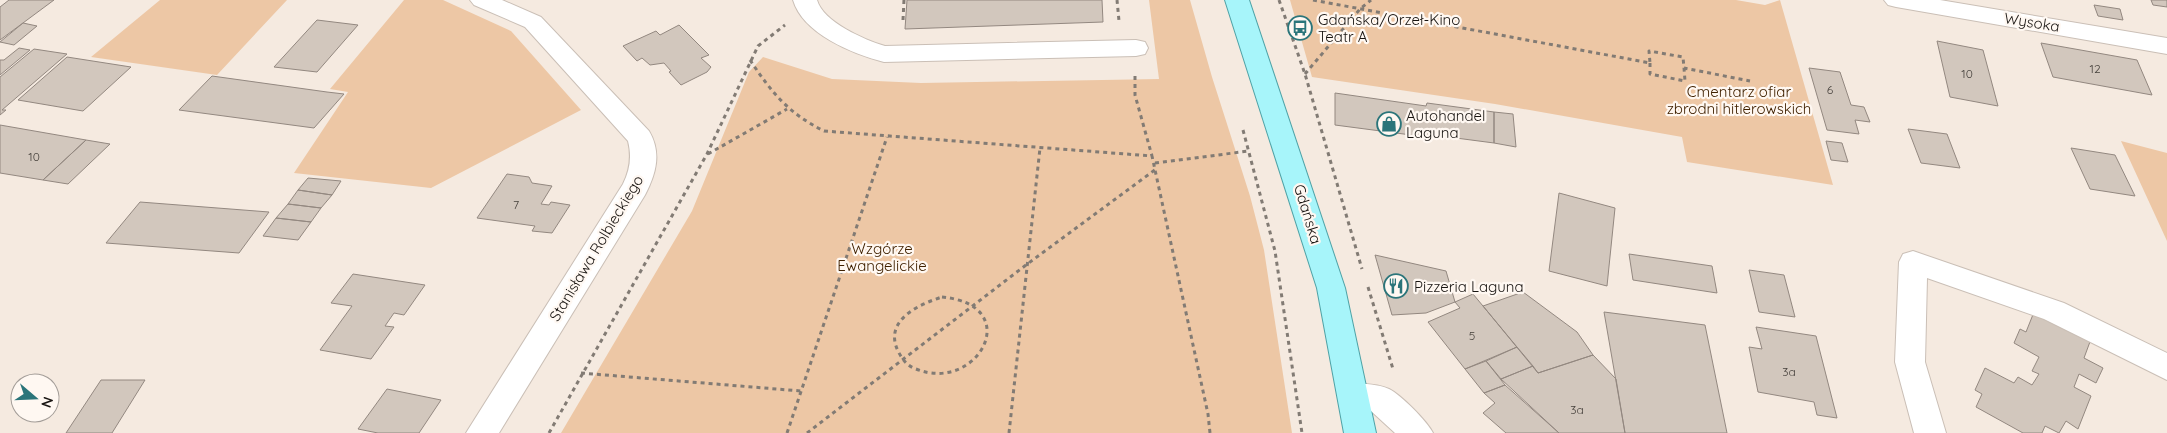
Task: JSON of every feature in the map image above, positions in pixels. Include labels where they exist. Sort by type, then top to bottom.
[{"type":"main road","name":"Gdańska","points":[[1237,0],[1331,288],[1360,433]]},
{"type":"street","name":"Stanisława Rolbieckiego","points":[[482,0],[533,22],[640,138],[644,153],[644,171],[482,433]]},
{"type":"street","points":[[805,0],[807,8],[837,36],[857,46],[884,54],[1136,48]]},
{"type":"street","name":"Wysoka","points":[[1896,0],[2167,46]]},
{"type":"street","points":[[1930,433],[1910,362],[1913,262],[2054,311],[2167,368]]},
{"type":"street","points":[[1354,396],[1379,398],[1416,433]]},
{"type":"path","points":[[903,20],[904,0]]},
{"type":"path","points":[[1279,0],[1305,74],[1364,273]]},
{"type":"path","points":[[1313,0],[1492,35],[1650,63]]},
{"type":"path","points":[[1305,74],[1360,9],[1372,0]]},
{"type":"path","points":[[549,433],[581,373],[707,154],[758,46]]},
{"type":"path","points":[[1649,52],[1682,57],[1685,81],[1650,74],[1650,63],[1649,52]]},
{"type":"path","points":[[750,60],[782,105],[804,122],[824,130],[887,137],[1152,156]]},
{"type":"path","points":[[1684,68],[1750,81]]},
{"type":"path","points":[[1135,95],[1156,170],[1208,414],[1210,433]]},
{"type":"path","points":[[707,154],[787,109]]},
{"type":"path","points":[[1242,126],[1275,251],[1302,433]]},
{"type":"path","points":[[787,433],[887,137]]},
{"type":"path","points":[[1009,433],[1040,148]]},
{"type":"path","points":[[1154,163],[1249,151]]},
{"type":"path","points":[[807,433],[1026,265],[1156,170]]},
{"type":"path","points":[[1366,282],[1392,368],[1396,374]]},
{"type":"path","points":[[942,296],[959,298],[974,306],[985,320],[987,337],[980,355],[963,368],[941,374],[919,371],[902,360],[895,348],[894,333],[899,319],[911,308],[926,300],[942,296]]},
{"type":"path","points":[[581,373],[801,391]]},
{"type":"green space","points":[[160,0],[287,0],[217,75],[91,57]]},
{"type":"green space","points":[[404,0],[443,0],[511,31],[581,110],[431,188],[294,173],[348,92],[330,89]]},
{"type":"green space","name":"Wzgórze Ewangelickie","points":[[1149,0],[1190,0],[1212,77],[1250,196],[1264,250],[1292,433],[561,433],[692,211],[749,72],[763,57],[832,79],[921,83],[1159,79]]},
{"type":"green space","name":"Cmentarz ofiar zbrodni hitlerowskich","points":[[1290,0],[1736,0],[1765,5],[1780,0],[1833,185],[1687,162],[1682,137],[1495,104],[1312,77]]},
{"type":"green space","points":[[2121,141],[2167,153],[2167,241]]},
{"type":"building","points":[[9,0],[54,0],[0,40],[0,7]]},
{"type":"building","points":[[907,0],[1102,0],[1103,22],[905,29]]},
{"type":"building","points":[[2151,0],[2167,0],[2167,7],[2153,5]]},
{"type":"building","points":[[2094,5],[2120,9],[2123,20],[2098,16]]},
{"type":"building","points":[[317,20],[358,25],[317,72],[274,67]]},
{"type":"building","points":[[23,23],[37,26],[14,45],[0,42]]},
{"type":"building","points":[[679,25],[709,55],[701,58],[711,67],[707,72],[681,85],[669,72],[671,71],[664,63],[650,65],[642,58],[637,61],[623,46],[656,31],[660,35]]},
{"type":"building","points":[[1937,41],[1983,50],[1998,106],[1950,97]]},
{"type":"building","points":[[2041,43],[2137,60],[2152,95],[2053,77]]},
{"type":"building","points":[[19,48],[30,50],[0,75],[0,60],[4,60]]},
{"type":"building","points":[[34,49],[67,54],[2,110],[6,110],[0,115],[0,77]]},
{"type":"building","points":[[67,57],[131,67],[83,111],[18,100]]},
{"type":"building","points":[[1809,68],[1840,72],[1851,105],[1864,107],[1870,122],[1855,120],[1859,134],[1827,130]]},
{"type":"building","points":[[212,76],[344,94],[314,128],[179,110]]},
{"type":"building","points":[[1335,93],[1426,106],[1427,103],[1494,112],[1494,143],[1433,135],[1434,138],[1335,125]]},
{"type":"building","points":[[1494,112],[1513,114],[1516,147],[1494,143]]},
{"type":"building","points":[[0,125],[86,140],[43,180],[0,173]]},
{"type":"building","points":[[1908,129],[1947,134],[1960,168],[1921,163]]},
{"type":"building","points":[[86,140],[110,144],[68,184],[43,180]]},
{"type":"building","points":[[1826,141],[1842,143],[1848,162],[1831,160]]},
{"type":"building","points":[[2071,148],[2115,155],[2135,196],[2090,189]]},
{"type":"building","points":[[507,174],[529,177],[532,183],[552,186],[541,204],[549,205],[551,202],[570,205],[552,233],[532,231],[535,226],[477,218]]},
{"type":"building","points":[[308,178],[341,181],[332,195],[298,190]]},
{"type":"building","points":[[298,190],[332,195],[321,208],[288,204]]},
{"type":"building","points":[[1559,193],[1615,208],[1607,286],[1549,271]]},
{"type":"building","points":[[140,202],[269,212],[239,253],[106,243]]},
{"type":"building","points":[[288,204],[321,208],[311,222],[276,218]]},
{"type":"building","points":[[276,218],[311,222],[298,240],[263,236]]},
{"type":"building","points":[[1629,254],[1712,266],[1717,293],[1633,280]]},
{"type":"building","points":[[1375,255],[1446,271],[1455,302],[1426,313],[1392,315]]},
{"type":"building","points":[[1749,270],[1784,275],[1795,317],[1759,312]]},
{"type":"building","points":[[353,274],[425,285],[404,315],[394,313],[385,326],[394,327],[371,359],[320,350],[352,306],[331,303]]},
{"type":"building","points":[[1523,292],[1577,332],[1593,355],[1538,373],[1483,306]]},
{"type":"building","points":[[1473,294],[1517,347],[1465,369],[1428,322],[1460,308],[1455,302]]},
{"type":"building","points":[[1604,312],[1705,325],[1727,433],[1625,433]]},
{"type":"building","points":[[2034,312],[2091,339],[2084,358],[2103,368],[2096,383],[2079,374],[2074,387],[2091,396],[2078,429],[2066,421],[2059,433],[2045,426],[2042,433],[2023,433],[1976,407],[1982,394],[1975,390],[1985,368],[2014,383],[2018,377],[2032,385],[2039,374],[2032,371],[2039,357],[2014,343],[2020,329],[2026,332]]},
{"type":"building","points":[[1756,327],[1816,336],[1837,418],[1817,415],[1814,402],[1758,392],[1749,347],[1762,349]]},
{"type":"building","points":[[1517,347],[1533,366],[1501,379],[1486,361]]},
{"type":"building","points":[[1593,355],[1616,379],[1625,433],[1559,433],[1501,379],[1533,366],[1538,373]]},
{"type":"building","points":[[1486,361],[1505,385],[1484,393],[1465,369]]},
{"type":"building","points":[[101,380],[145,380],[112,433],[66,433]]},
{"type":"building","points":[[1505,385],[1559,433],[1506,433],[1483,413],[1495,403],[1484,393]]},
{"type":"building","points":[[387,389],[441,400],[419,433],[378,433],[358,429]]},
{"type":"place","name":"Gdańska/Orzeł-Kino Teatr A","points":[[1300,28]]},
{"type":"place","name":"Autohandel Laguna","points":[[1389,124]]},
{"type":"place","name":"Pizzeria Laguna","points":[[1396,286]]}]
